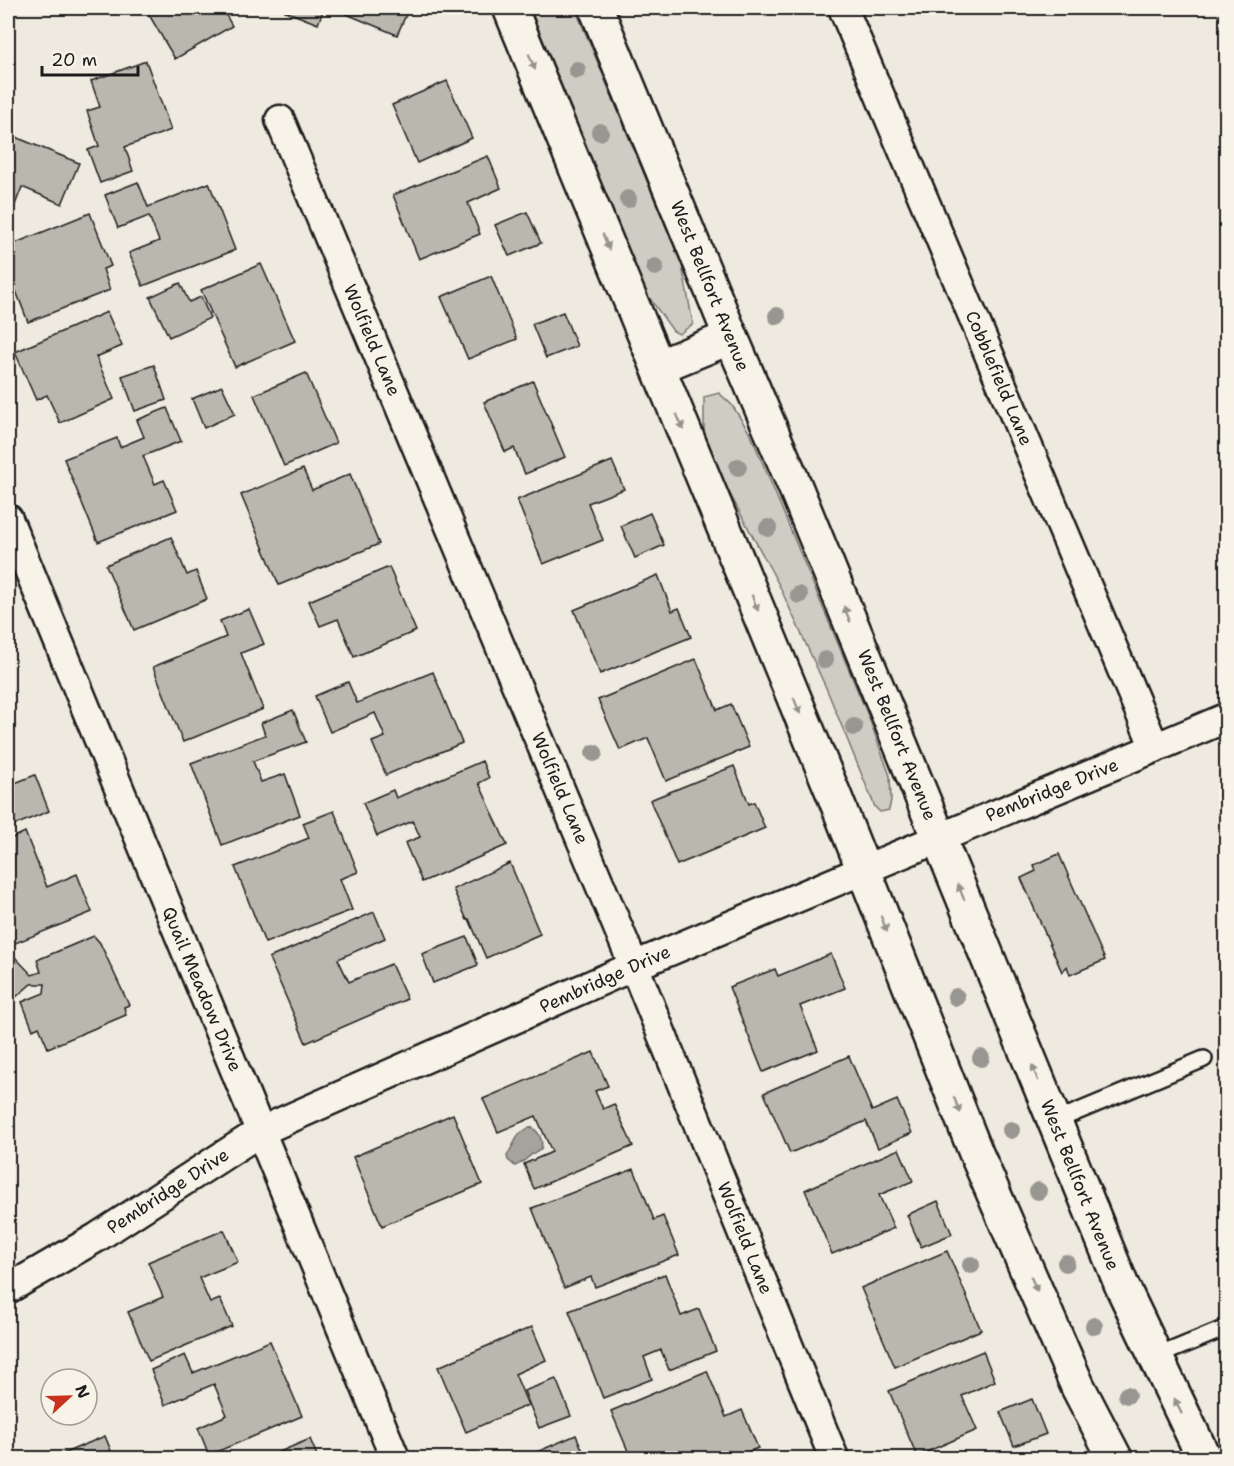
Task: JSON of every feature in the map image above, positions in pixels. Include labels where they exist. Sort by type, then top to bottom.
[{"type":"main road","points":[[510,8],[834,795],[976,1153],[1078,1387],[1115,1458]]},
{"type":"main road","name":"West Bellfort Avenue","points":[[596,8],[796,489],[1122,1286],[1198,1456]]},
{"type":"main road","points":[[657,367],[731,337]]},
{"type":"street","name":"Cobblefield Lane","points":[[843,8],[1155,748]]},
{"type":"street","name":"Wolfield Lane","points":[[280,120],[634,966],[834,1458]]},
{"type":"street","name":"Quail Meadow Drive","points":[[8,519],[395,1458]]},
{"type":"street","name":"Pembridge Drive","points":[[8,1289],[96,1238],[261,1131],[634,966],[1227,718]]},
{"type":"lane","points":[[1055,1121],[1204,1059]]},
{"type":"lane","points":[[1155,1357],[1227,1328]]},
{"type":"shaded area","points":[[530,8],[575,8],[682,265],[693,324],[679,334],[673,331],[646,293]]},
{"type":"shaded area","points":[[719,393],[732,405],[751,435],[869,718],[890,776],[889,810],[880,812],[875,807],[827,690],[779,585],[717,470],[704,437],[704,397]]},
{"type":"shaded area","points":[[530,1127],[540,1136],[541,1149],[515,1166],[507,1156],[519,1134]]},
{"type":"building","points":[[145,8],[222,8],[232,26],[175,59]]},
{"type":"building","points":[[286,8],[324,8],[318,24],[285,11]]},
{"type":"building","points":[[332,8],[409,8],[397,35]]},
{"type":"building","points":[[146,61],[171,130],[125,147],[133,171],[100,183],[88,150],[99,146],[87,111],[100,107],[91,81]]},
{"type":"building","points":[[447,81],[472,138],[417,163],[392,105]]},
{"type":"building","points":[[8,134],[79,163],[62,204],[22,187],[13,210],[8,208]]},
{"type":"building","points":[[488,156],[501,188],[468,203],[480,234],[419,259],[393,195]]},
{"type":"building","points":[[138,182],[148,207],[209,183],[235,250],[143,286],[129,253],[159,241],[149,216],[118,228],[105,195]]},
{"type":"building","points":[[527,212],[541,243],[509,256],[495,225]]},
{"type":"building","points":[[90,213],[111,266],[103,269],[110,290],[28,322],[8,270],[8,246]]},
{"type":"building","points":[[261,264],[295,341],[235,367],[201,290]]},
{"type":"building","points":[[491,276],[517,339],[468,359],[441,297]]},
{"type":"building","points":[[180,283],[189,302],[201,297],[210,318],[169,337],[150,297]]},
{"type":"building","points":[[107,312],[122,346],[96,357],[114,399],[60,423],[47,395],[36,400],[15,352]]},
{"type":"building","points":[[563,312],[577,346],[546,358],[532,324]]},
{"type":"building","points":[[154,365],[166,400],[135,411],[122,376]]},
{"type":"building","points":[[306,373],[336,443],[284,466],[254,395]]},
{"type":"building","points":[[533,381],[565,457],[525,474],[514,448],[505,452],[484,402]]},
{"type":"building","points":[[222,386],[235,414],[204,428],[192,399]]},
{"type":"building","points":[[167,408],[181,441],[143,456],[155,484],[164,480],[177,510],[98,542],[64,459],[117,438],[120,447],[144,437],[137,420]]},
{"type":"building","points":[[612,461],[624,489],[588,503],[603,540],[543,564],[517,500]]},
{"type":"building","points":[[303,469],[312,490],[350,474],[379,544],[279,585],[241,495]]},
{"type":"building","points":[[650,513],[664,545],[635,558],[621,526]]},
{"type":"building","points":[[171,537],[187,575],[196,571],[207,599],[134,630],[106,565]]},
{"type":"building","points":[[389,567],[416,631],[354,657],[338,619],[320,626],[309,601]]},
{"type":"building","points":[[658,575],[672,611],[679,608],[691,637],[600,674],[574,610]]},
{"type":"building","points":[[249,609],[264,644],[241,653],[263,709],[183,742],[153,667],[226,637],[220,621]]},
{"type":"building","points":[[696,659],[717,710],[731,704],[749,747],[666,781],[648,738],[620,750],[598,700]]},
{"type":"building","points":[[433,672],[462,743],[386,775],[372,742],[385,737],[375,713],[330,732],[315,696],[348,682],[357,703]]},
{"type":"building","points":[[293,710],[306,742],[253,761],[261,782],[285,774],[300,815],[222,845],[191,763],[265,735],[261,723]]},
{"type":"building","points":[[482,761],[489,778],[479,783],[507,845],[422,882],[405,843],[420,837],[413,821],[377,836],[363,803],[393,790],[396,798]]},
{"type":"building","points":[[734,766],[749,804],[754,802],[765,828],[677,865],[650,800]]},
{"type":"building","points":[[35,775],[49,811],[8,828],[8,780],[10,785]]},
{"type":"building","points":[[334,811],[358,872],[340,879],[352,910],[265,943],[235,867],[309,838],[303,823]]},
{"type":"building","points":[[25,832],[47,887],[77,874],[92,912],[8,946],[8,840]]},
{"type":"building","points":[[1059,854],[1105,960],[1070,975],[1067,966],[1062,972],[1021,878],[1036,871],[1034,865]]},
{"type":"building","points":[[510,863],[540,934],[486,958],[453,889]]},
{"type":"building","points":[[374,912],[385,938],[338,959],[349,982],[391,964],[407,999],[306,1043],[269,958]]},
{"type":"building","points":[[94,936],[100,943],[129,1005],[124,1007],[126,1015],[48,1048],[39,1027],[33,1030],[22,1002],[44,993],[45,984],[31,984],[9,1003],[8,960],[13,955],[32,975],[41,972],[37,960]]},
{"type":"building","points":[[467,937],[478,965],[433,983],[422,954]]},
{"type":"building","points":[[831,954],[845,988],[800,1006],[818,1050],[763,1072],[729,987],[775,969],[778,976]]},
{"type":"building","points":[[593,1052],[608,1086],[595,1091],[603,1109],[614,1104],[633,1146],[534,1189],[524,1164],[552,1152],[536,1116],[498,1132],[483,1099]]},
{"type":"building","points":[[849,1056],[872,1111],[897,1100],[912,1133],[878,1148],[866,1121],[790,1153],[764,1093]]},
{"type":"building","points":[[453,1114],[482,1184],[382,1226],[353,1157]]},
{"type":"building","points":[[899,1149],[913,1181],[879,1195],[894,1228],[832,1254],[805,1190]]},
{"type":"building","points":[[634,1169],[654,1220],[663,1216],[679,1255],[595,1287],[591,1277],[564,1288],[532,1208]]},
{"type":"building","points":[[938,1201],[952,1234],[921,1247],[907,1215]]},
{"type":"building","points":[[224,1230],[238,1262],[199,1278],[210,1303],[220,1299],[232,1326],[149,1361],[128,1312],[163,1297],[148,1262]]},
{"type":"building","points":[[947,1251],[981,1330],[895,1367],[861,1288]]},
{"type":"building","points":[[665,1274],[681,1316],[699,1309],[716,1351],[669,1370],[661,1350],[644,1357],[652,1379],[603,1398],[569,1311]]},
{"type":"building","points":[[532,1327],[546,1360],[515,1374],[528,1405],[466,1432],[438,1367]]},
{"type":"building","points":[[270,1341],[302,1416],[209,1455],[198,1428],[227,1415],[214,1384],[165,1405],[151,1370],[185,1355],[193,1373]]},
{"type":"building","points":[[983,1351],[995,1381],[962,1396],[977,1430],[917,1456],[889,1391]]},
{"type":"building","points":[[707,1371],[726,1417],[742,1410],[758,1448],[732,1458],[631,1458],[611,1411]]},
{"type":"building","points":[[556,1379],[571,1416],[539,1428],[524,1391]]},
{"type":"building","points":[[1032,1399],[1046,1434],[1014,1446],[1000,1412]]},
{"type":"building","points":[[576,1435],[586,1458],[523,1458]]},
{"type":"building","points":[[105,1436],[114,1458],[53,1458]]},
{"type":"building","points":[[310,1439],[318,1458],[265,1458]]}]
